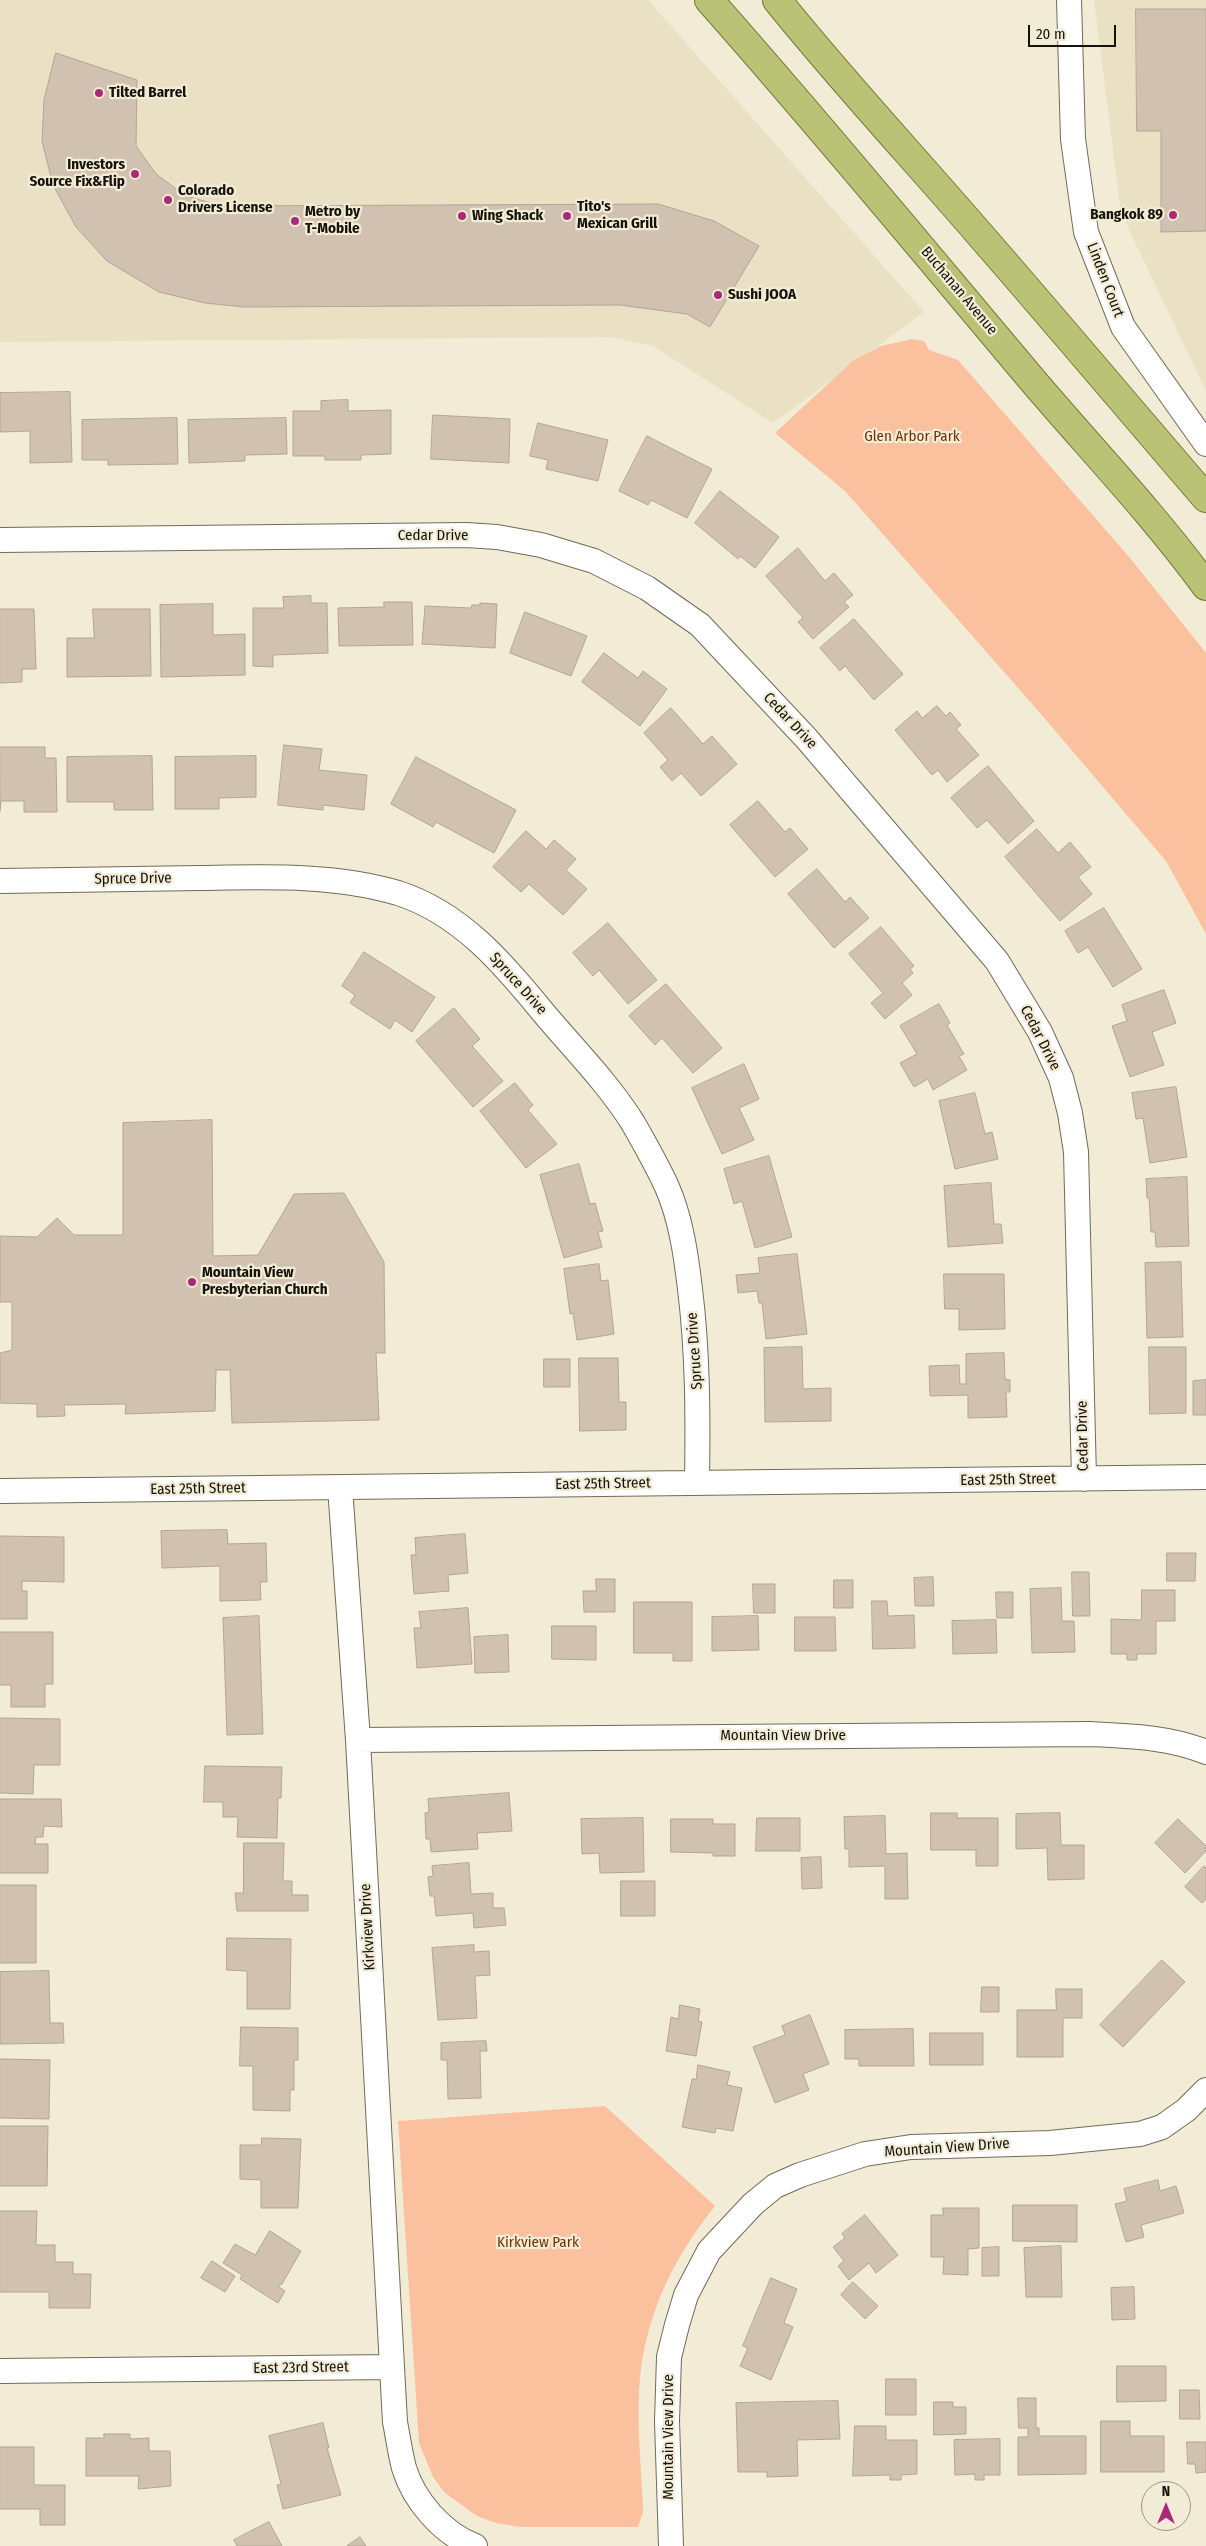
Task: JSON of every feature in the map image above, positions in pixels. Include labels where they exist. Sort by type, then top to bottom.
[{"type":"highway","name":"Buchanan Avenue","points":[[709,0],[799,102],[1035,383],[1147,510],[1206,586]]},
{"type":"highway","points":[[776,0],[820,54],[983,238],[1092,368],[1206,498]]},
{"type":"highway","points":[[788,0],[820,54]]},
{"type":"street","name":"Linden Court","points":[[1069,0],[1073,139],[1086,232],[1123,327],[1206,444]]},
{"type":"street","name":"Cedar Drive","points":[[0,540],[456,535],[497,537],[541,545],[594,561],[647,588],[700,625],[806,738],[996,961],[1040,1032],[1060,1078],[1070,1113],[1076,1152],[1084,1479]]},
{"type":"street","name":"Spruce Drive","points":[[0,881],[272,877],[338,880],[400,894],[432,907],[457,922],[518,982],[612,1095],[632,1122],[667,1188],[679,1223],[686,1256],[696,1334],[698,1396],[697,1483]]},
{"type":"street","name":"East 25th Street","points":[[0,1491],[1206,1478]]},
{"type":"street","name":"Kirkview Drive","points":[[340,1487],[358,1740],[391,2367]]},
{"type":"street","name":"Mountain View Drive","points":[[358,1740],[1090,1734],[1166,1740],[1184,1743],[1206,1752]]},
{"type":"street","name":"Mountain View Drive","points":[[671,2546],[667,2421],[669,2357],[686,2295],[709,2251],[752,2204],[775,2186],[800,2175],[864,2154],[911,2148],[1050,2143],[1140,2134],[1162,2127],[1186,2110],[1206,2091]]},
{"type":"street","name":"East 23rd Street","points":[[0,2371],[391,2367]]},
{"type":"street","points":[[391,2367],[395,2422],[404,2469],[415,2492],[442,2527],[476,2546]]},
{"type":"shaded area","points":[[0,0],[648,0],[924,312],[773,423],[653,346],[609,337],[0,342]]},
{"type":"shaded area","points":[[1094,0],[1206,0],[1206,391],[1121,213]]},
{"type":"green space","name":"Glen Arbor Park","points":[[912,339],[924,341],[929,350],[958,360],[1130,558],[1206,653],[1206,934],[1166,861],[1040,713],[845,491],[775,433],[854,360],[881,346]]},
{"type":"green space","name":"Kirkview Park","points":[[605,2106],[715,2206],[685,2248],[672,2271],[653,2317],[646,2342],[641,2367],[639,2393],[639,2438],[643,2512],[638,2527],[520,2527],[496,2523],[477,2516],[445,2493],[433,2477],[419,2443],[398,2121]]},
{"type":"building","points":[[1136,9],[1206,9],[1206,231],[1161,232],[1161,131],[1137,131]]},
{"type":"building","points":[[56,53],[137,80],[136,146],[156,174],[186,196],[223,206],[658,204],[714,221],[759,246],[710,327],[687,314],[620,305],[244,307],[205,303],[159,292],[107,261],[76,227],[53,185],[42,141],[44,100]]},
{"type":"building","points":[[70,392],[72,462],[30,463],[30,431],[0,432],[0,393]]},
{"type":"building","points":[[348,400],[348,411],[391,410],[391,454],[361,455],[361,460],[325,460],[325,456],[293,456],[293,411],[321,411],[321,401]]},
{"type":"building","points":[[433,415],[510,419],[509,463],[431,459]]},
{"type":"building","points":[[177,418],[178,464],[108,465],[108,460],[82,460],[82,420]]},
{"type":"building","points":[[286,418],[287,454],[245,455],[245,461],[189,463],[188,420]]},
{"type":"building","points":[[538,423],[608,440],[598,481],[546,469],[548,460],[530,456]]},
{"type":"building","points":[[647,436],[712,469],[687,518],[651,500],[648,505],[619,491]]},
{"type":"building","points":[[720,491],[779,537],[755,568],[740,556],[738,559],[695,523]]},
{"type":"building","points":[[798,548],[825,581],[834,573],[853,595],[844,602],[849,607],[813,639],[798,622],[803,618],[766,576]]},
{"type":"building","points":[[311,596],[311,603],[327,603],[328,653],[273,655],[273,667],[253,666],[253,608],[284,608],[283,597]]},
{"type":"building","points":[[384,602],[412,602],[413,645],[339,646],[338,608],[384,607]]},
{"type":"building","points":[[480,603],[497,604],[495,648],[422,644],[425,606],[471,608],[472,605],[480,605]]},
{"type":"building","points":[[213,604],[213,635],[245,634],[245,675],[161,677],[160,605]]},
{"type":"building","points":[[0,609],[34,609],[36,669],[22,669],[22,682],[0,683]]},
{"type":"building","points":[[93,609],[150,609],[151,676],[67,677],[67,638],[94,638]]},
{"type":"building","points":[[525,612],[587,636],[571,676],[510,653]]},
{"type":"building","points":[[854,619],[903,674],[874,700],[845,666],[840,671],[820,648]]},
{"type":"building","points":[[604,653],[638,678],[643,671],[667,689],[640,726],[582,682]]},
{"type":"building","points":[[937,706],[946,716],[950,712],[961,725],[956,729],[979,755],[947,782],[938,770],[932,775],[895,730],[917,711],[922,718]]},
{"type":"building","points":[[671,708],[703,744],[712,736],[737,764],[701,796],[681,773],[672,781],[660,767],[668,760],[644,733]]},
{"type":"building","points":[[284,745],[322,749],[319,770],[367,775],[364,810],[323,805],[323,810],[278,805]]},
{"type":"building","points":[[0,747],[45,747],[45,758],[56,758],[57,812],[24,812],[24,801],[1,801],[0,811]]},
{"type":"building","points":[[152,756],[153,810],[114,810],[114,802],[67,802],[67,757]]},
{"type":"building","points":[[256,756],[256,797],[219,798],[219,809],[175,809],[175,757]]},
{"type":"building","points":[[416,757],[516,810],[494,853],[436,822],[433,827],[391,804]]},
{"type":"building","points":[[988,766],[1034,821],[1008,844],[987,820],[977,828],[951,798]]},
{"type":"building","points":[[758,801],[785,832],[790,828],[808,849],[775,877],[730,825]]},
{"type":"building","points":[[1037,829],[1058,853],[1070,842],[1091,867],[1078,877],[1092,894],[1060,921],[1005,857]]},
{"type":"building","points":[[526,831],[546,849],[554,840],[576,859],[566,870],[587,889],[563,915],[529,884],[521,892],[493,867]]},
{"type":"building","points":[[817,869],[845,902],[850,897],[869,918],[834,948],[788,894]]},
{"type":"building","points":[[1104,908],[1142,969],[1113,987],[1088,947],[1078,953],[1065,931]]},
{"type":"building","points":[[608,923],[657,980],[628,1004],[599,970],[593,976],[573,953]]},
{"type":"building","points":[[881,927],[914,966],[910,969],[913,973],[902,983],[912,995],[885,1019],[871,1003],[883,993],[849,954]]},
{"type":"building","points":[[364,952],[435,997],[412,1032],[395,1020],[390,1029],[350,1003],[355,995],[342,986]]},
{"type":"building","points":[[666,984],[722,1048],[693,1073],[662,1038],[655,1045],[629,1016]]},
{"type":"building","points":[[1164,990],[1176,1023],[1152,1032],[1164,1065],[1130,1077],[1112,1026],[1127,1021],[1122,1005]]},
{"type":"building","points":[[939,1004],[950,1023],[947,1025],[964,1054],[959,1056],[967,1070],[933,1090],[928,1079],[914,1087],[900,1063],[917,1054],[900,1026]]},
{"type":"building","points":[[454,1008],[480,1039],[472,1046],[503,1081],[473,1107],[416,1041]]},
{"type":"building","points":[[744,1064],[759,1099],[739,1108],[754,1140],[722,1154],[692,1088]]},
{"type":"building","points":[[515,1083],[533,1105],[528,1110],[557,1144],[526,1168],[480,1111]]},
{"type":"building","points":[[1176,1087],[1187,1157],[1150,1163],[1143,1118],[1136,1119],[1132,1093]]},
{"type":"building","points":[[975,1093],[985,1134],[992,1132],[998,1159],[955,1169],[939,1101]]},
{"type":"building","name":"Mountain View Presbyterian Church","points":[[212,1120],[213,1256],[258,1255],[294,1194],[344,1193],[384,1262],[385,1353],[376,1353],[379,1420],[232,1423],[230,1370],[216,1370],[215,1411],[125,1414],[126,1404],[64,1405],[65,1416],[37,1417],[37,1404],[0,1403],[0,1353],[12,1350],[12,1302],[0,1302],[0,1236],[37,1237],[57,1218],[74,1235],[123,1235],[123,1123]]},
{"type":"building","points":[[769,1156],[792,1237],[755,1248],[742,1201],[734,1204],[724,1169]]},
{"type":"building","points":[[579,1164],[590,1204],[595,1203],[603,1231],[598,1232],[602,1247],[564,1258],[540,1175]]},
{"type":"building","points":[[1187,1177],[1189,1246],[1156,1247],[1155,1232],[1151,1232],[1146,1179]]},
{"type":"building","points":[[991,1183],[994,1224],[1001,1224],[1003,1243],[948,1247],[944,1186]]},
{"type":"building","points":[[797,1254],[807,1334],[766,1339],[762,1303],[759,1303],[757,1291],[738,1293],[736,1275],[760,1273],[758,1258]]},
{"type":"building","points":[[1181,1262],[1183,1337],[1147,1338],[1145,1263]]},
{"type":"building","points":[[599,1264],[601,1281],[608,1280],[614,1334],[577,1340],[573,1313],[570,1314],[564,1269]]},
{"type":"building","points":[[944,1274],[1004,1274],[1005,1329],[959,1330],[959,1309],[945,1309]]},
{"type":"building","points":[[802,1347],[803,1389],[831,1388],[831,1421],[765,1422],[764,1348]]},
{"type":"building","points":[[1149,1347],[1186,1347],[1186,1413],[1150,1414]]},
{"type":"building","points":[[1004,1353],[1005,1379],[1010,1380],[1010,1392],[1006,1392],[1007,1417],[968,1418],[968,1395],[930,1396],[929,1366],[959,1365],[960,1384],[966,1384],[966,1354]]},
{"type":"building","points":[[579,1358],[618,1358],[619,1402],[626,1402],[626,1430],[580,1431]]},
{"type":"building","points":[[544,1359],[570,1359],[570,1387],[544,1387]]},
{"type":"building","points":[[1206,1380],[1206,1415],[1193,1415],[1193,1381]]},
{"type":"building","points":[[227,1530],[228,1544],[266,1543],[267,1582],[260,1582],[261,1600],[220,1601],[220,1566],[162,1568],[161,1531]]},
{"type":"building","points":[[465,1534],[468,1573],[448,1575],[449,1591],[414,1594],[411,1555],[416,1555],[415,1538]]},
{"type":"building","points":[[0,1536],[64,1537],[64,1582],[22,1581],[22,1591],[27,1591],[27,1619],[0,1619]]},
{"type":"building","points":[[1167,1553],[1196,1553],[1195,1581],[1167,1581]]},
{"type":"building","points":[[1072,1572],[1089,1572],[1090,1616],[1073,1616]]},
{"type":"building","points":[[933,1577],[934,1606],[915,1606],[914,1578]]},
{"type":"building","points":[[596,1579],[615,1579],[615,1612],[584,1612],[583,1591],[596,1591]]},
{"type":"building","points":[[834,1580],[853,1580],[853,1608],[834,1608]]},
{"type":"building","points":[[753,1584],[775,1584],[775,1613],[754,1613]]},
{"type":"building","points":[[1061,1588],[1062,1621],[1074,1621],[1075,1652],[1032,1653],[1030,1589]]},
{"type":"building","points":[[1142,1590],[1175,1590],[1175,1621],[1156,1621],[1156,1654],[1137,1654],[1137,1660],[1127,1660],[1127,1654],[1111,1654],[1111,1619],[1141,1620]]},
{"type":"building","points":[[996,1592],[1013,1592],[1013,1618],[997,1618]]},
{"type":"building","points":[[872,1601],[887,1601],[888,1616],[914,1615],[915,1648],[873,1649]]},
{"type":"building","points":[[634,1602],[692,1602],[692,1661],[673,1661],[673,1653],[634,1653]]},
{"type":"building","points":[[468,1608],[472,1664],[417,1668],[414,1628],[421,1628],[419,1612]]},
{"type":"building","points":[[259,1616],[263,1734],[227,1735],[223,1618]]},
{"type":"building","points":[[758,1616],[759,1650],[712,1651],[712,1617]]},
{"type":"building","points":[[795,1617],[835,1617],[836,1651],[795,1651]]},
{"type":"building","points":[[996,1620],[997,1653],[953,1654],[952,1621]]},
{"type":"building","points":[[552,1626],[596,1626],[596,1660],[552,1659]]},
{"type":"building","points":[[0,1632],[53,1632],[53,1684],[45,1684],[45,1707],[11,1707],[11,1685],[0,1685]]},
{"type":"building","points":[[508,1635],[509,1672],[475,1673],[474,1637]]},
{"type":"building","points":[[0,1718],[60,1719],[60,1765],[34,1765],[33,1794],[0,1793]]},
{"type":"building","points":[[205,1766],[282,1767],[281,1798],[278,1798],[277,1838],[237,1837],[238,1817],[223,1817],[223,1802],[204,1802]]},
{"type":"building","points":[[509,1793],[512,1831],[477,1833],[478,1849],[431,1852],[430,1839],[426,1839],[425,1813],[429,1812],[428,1799]]},
{"type":"building","points":[[0,1799],[61,1799],[62,1827],[44,1826],[43,1837],[36,1837],[35,1844],[48,1844],[48,1873],[0,1873]]},
{"type":"building","points":[[931,1813],[957,1813],[957,1818],[998,1818],[998,1866],[976,1866],[976,1850],[931,1850]]},
{"type":"building","points":[[1060,1813],[1061,1845],[1084,1845],[1084,1879],[1048,1880],[1047,1848],[1016,1849],[1016,1814]]},
{"type":"building","points":[[885,1816],[886,1854],[907,1853],[908,1899],[885,1899],[885,1866],[849,1867],[849,1849],[845,1849],[844,1817]]},
{"type":"building","points":[[643,1818],[644,1872],[600,1873],[599,1853],[582,1854],[581,1819]]},
{"type":"building","points":[[757,1818],[800,1818],[800,1851],[756,1851]]},
{"type":"building","points":[[671,1819],[713,1819],[713,1824],[735,1824],[735,1856],[713,1856],[713,1853],[671,1852]]},
{"type":"building","points":[[1178,1819],[1206,1846],[1206,1851],[1185,1873],[1155,1843]]},
{"type":"building","points":[[244,1843],[284,1843],[283,1881],[292,1881],[292,1895],[308,1895],[308,1911],[237,1911],[235,1893],[243,1893]]},
{"type":"building","points":[[821,1857],[822,1888],[802,1889],[801,1858]]},
{"type":"building","points":[[469,1863],[471,1894],[493,1893],[493,1908],[504,1908],[506,1925],[474,1928],[473,1913],[436,1916],[434,1896],[430,1896],[428,1877],[433,1876],[432,1866]]},
{"type":"building","points":[[1204,1866],[1206,1868],[1206,1899],[1202,1903],[1185,1887]]},
{"type":"building","points":[[621,1881],[655,1881],[655,1916],[621,1916]]},
{"type":"building","points":[[0,1885],[36,1885],[36,1963],[0,1963]]},
{"type":"building","points":[[227,1938],[291,1939],[290,2009],[247,2009],[247,1971],[227,1970]]},
{"type":"building","points":[[474,1945],[474,1952],[489,1951],[490,1975],[475,1976],[477,2018],[438,2020],[432,1948]]},
{"type":"building","points":[[1162,1960],[1185,1982],[1123,2047],[1100,2025]]},
{"type":"building","points":[[49,1971],[50,2023],[63,2023],[64,2043],[0,2044],[0,1972]]},
{"type":"building","points":[[982,1987],[999,1987],[999,2012],[981,2012]]},
{"type":"building","points":[[1056,1989],[1082,1989],[1082,2018],[1063,2018],[1063,2057],[1017,2057],[1017,2010],[1056,2010]]},
{"type":"building","points":[[680,2005],[700,2009],[698,2021],[702,2022],[696,2056],[666,2051],[671,2017],[678,2019]]},
{"type":"building","points":[[810,2015],[829,2064],[803,2074],[809,2090],[775,2103],[753,2047],[785,2035],[782,2026]]},
{"type":"building","points":[[241,2027],[298,2028],[298,2060],[294,2060],[294,2090],[290,2090],[290,2111],[253,2110],[253,2066],[240,2066]]},
{"type":"building","points":[[913,2029],[914,2066],[859,2066],[859,2059],[845,2059],[845,2030]]},
{"type":"building","points":[[930,2033],[983,2033],[983,2065],[930,2065]]},
{"type":"building","points":[[486,2041],[487,2051],[480,2051],[481,2098],[448,2099],[447,2060],[441,2060],[441,2043]]},
{"type":"building","points":[[0,2059],[50,2060],[49,2119],[0,2118]]},
{"type":"building","points":[[698,2065],[730,2072],[727,2085],[742,2088],[733,2131],[716,2128],[715,2133],[682,2127],[692,2079],[696,2079]]},
{"type":"building","points":[[0,2126],[48,2126],[47,2186],[0,2186]]},
{"type":"building","points":[[262,2138],[301,2139],[298,2208],[261,2208],[261,2180],[240,2179],[240,2145],[261,2145]]},
{"type":"building","points":[[1158,2180],[1160,2191],[1176,2186],[1184,2213],[1141,2225],[1144,2237],[1126,2242],[1115,2204],[1127,2201],[1124,2189]]},
{"type":"building","points":[[1013,2205],[1077,2205],[1077,2242],[1013,2241]]},
{"type":"building","points":[[943,2208],[979,2208],[979,2248],[968,2249],[968,2275],[943,2274],[944,2257],[931,2257],[931,2215],[943,2215]]},
{"type":"building","points":[[0,2211],[37,2211],[36,2245],[55,2245],[55,2262],[73,2262],[73,2274],[91,2274],[90,2308],[49,2308],[49,2292],[0,2292]]},
{"type":"building","points":[[865,2215],[898,2255],[876,2273],[869,2263],[849,2280],[838,2266],[844,2261],[833,2247],[845,2238],[842,2234]]},
{"type":"building","points":[[270,2231],[301,2251],[282,2284],[278,2286],[285,2291],[278,2303],[240,2279],[242,2275],[223,2263],[235,2244],[255,2255]]},
{"type":"building","points":[[1061,2246],[1062,2297],[1026,2297],[1024,2248]]},
{"type":"building","points":[[999,2247],[999,2276],[982,2276],[982,2248]]},
{"type":"building","points":[[212,2261],[235,2276],[225,2292],[201,2278]]},
{"type":"building","points":[[771,2278],[797,2289],[784,2323],[793,2327],[771,2380],[740,2366],[748,2348],[743,2346]]},
{"type":"building","points":[[853,2282],[878,2306],[865,2319],[841,2295]]},
{"type":"building","points":[[1134,2287],[1135,2319],[1112,2320],[1111,2288]]},
{"type":"building","points":[[1117,2366],[1166,2366],[1166,2401],[1117,2402]]},
{"type":"building","points":[[886,2379],[916,2379],[916,2415],[886,2415]]},
{"type":"building","points":[[1180,2390],[1199,2390],[1200,2419],[1180,2419]]},
{"type":"building","points":[[1018,2398],[1036,2398],[1036,2428],[1039,2428],[1039,2436],[1086,2436],[1086,2474],[1018,2475],[1018,2437],[1028,2437],[1028,2428],[1019,2428]]},
{"type":"building","points":[[838,2401],[840,2439],[797,2440],[798,2476],[767,2477],[767,2472],[738,2472],[736,2403]]},
{"type":"building","points":[[934,2402],[953,2402],[953,2407],[966,2407],[966,2434],[934,2435]]},
{"type":"building","points":[[1101,2421],[1130,2421],[1130,2436],[1164,2436],[1164,2472],[1101,2472]]},
{"type":"building","points":[[323,2423],[329,2448],[327,2448],[341,2495],[283,2509],[277,2485],[281,2484],[269,2436]]},
{"type":"building","points":[[855,2426],[886,2426],[886,2440],[917,2440],[917,2474],[901,2475],[901,2480],[890,2480],[890,2475],[853,2476]]},
{"type":"building","points":[[104,2434],[130,2434],[130,2439],[149,2438],[149,2451],[170,2451],[171,2486],[138,2489],[139,2476],[86,2476],[86,2438],[104,2438]]},
{"type":"building","points":[[1000,2439],[1000,2475],[984,2475],[984,2480],[975,2480],[975,2474],[955,2475],[954,2440]]},
{"type":"building","points":[[1187,2442],[1206,2442],[1206,2472],[1196,2473],[1195,2464],[1188,2464]]},
{"type":"building","points":[[0,2447],[34,2447],[34,2485],[65,2485],[65,2525],[40,2525],[40,2509],[0,2509]]},
{"type":"building","points":[[269,2522],[282,2546],[237,2546],[234,2540]]},
{"type":"building","points":[[360,2537],[366,2546],[347,2546]]},
{"type":"place","name":"Tilted Barrel","points":[[99,93]]},
{"type":"place","name":"Investors Source Fix&Flip","points":[[135,174]]},
{"type":"place","name":"Colorado Drivers License","points":[[168,200]]},
{"type":"place","name":"Bangkok 89","points":[[1173,215]]},
{"type":"place","name":"Wing Shack","points":[[462,216]]},
{"type":"place","name":"Tito's Mexican Grill","points":[[567,216]]},
{"type":"place","name":"Metro by T-Mobile","points":[[295,221]]},
{"type":"place","name":"Sushi JOOA","points":[[718,295]]},
{"type":"place","name":"Mountain View Presbyterian Church","points":[[192,1282]]}]
